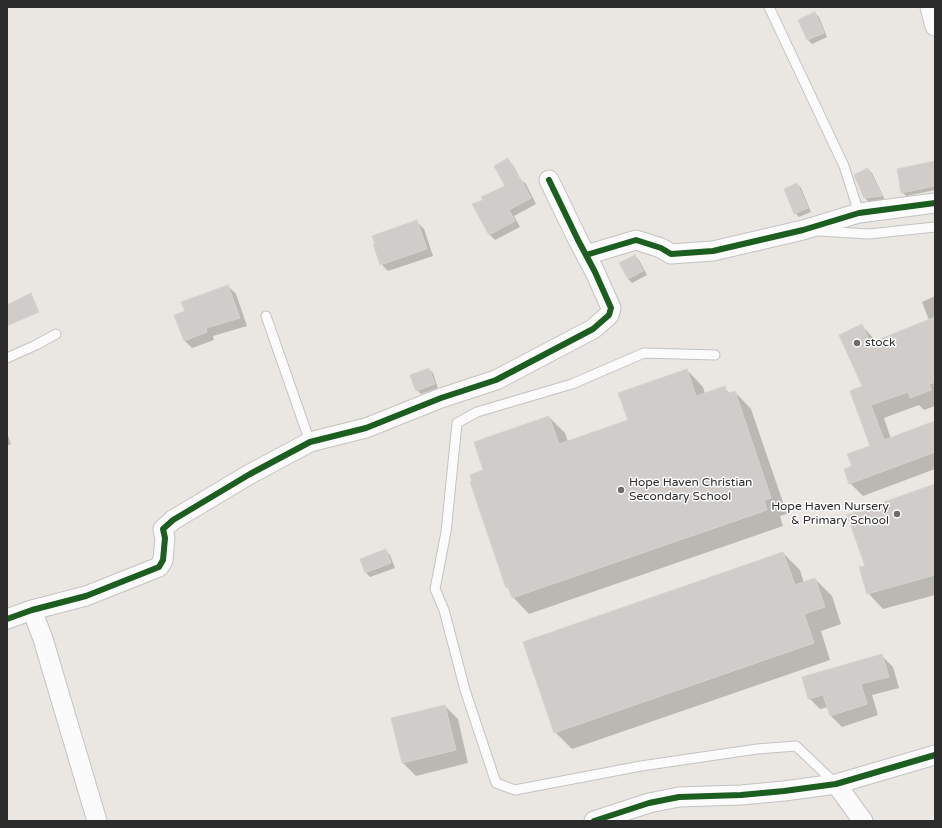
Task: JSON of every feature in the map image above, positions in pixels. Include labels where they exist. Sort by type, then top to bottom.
[{"type":"street","points":[[930,7],[935,26]]},
{"type":"street","points":[[7,619],[32,610],[86,596],[158,567],[163,560],[165,538],[163,529],[173,520],[250,474],[310,442],[366,428],[441,398],[496,380],[593,329],[609,315],[611,308],[595,272],[549,180]]},
{"type":"street","points":[[586,255],[636,240],[661,248],[671,254],[713,251],[803,230],[859,213],[935,203]]},
{"type":"street","points":[[32,610],[45,646],[97,821]]},
{"type":"street","points":[[594,821],[649,803],[678,797],[770,792],[836,784],[935,755]]},
{"type":"street","points":[[836,784],[863,821]]},
{"type":"lane","points":[[769,7],[844,166],[859,213]]},
{"type":"lane","points":[[803,230],[868,234],[935,227]]},
{"type":"lane","points":[[266,316],[310,442]]},
{"type":"lane","points":[[7,358],[56,334]]},
{"type":"lane","points":[[715,355],[644,353],[572,384],[477,412],[457,422],[446,532],[435,589],[444,610],[465,690],[496,783],[515,790],[641,766],[757,749],[796,746],[836,784]]},
{"type":"building","points":[[815,12],[824,33],[807,40],[798,20]]},
{"type":"building","points":[[508,158],[531,198],[509,210],[515,221],[489,235],[472,204],[483,200],[481,197],[505,186],[494,166]]},
{"type":"building","points":[[935,161],[935,186],[901,193],[897,169]]},
{"type":"building","points":[[868,168],[882,196],[864,198],[854,175]]},
{"type":"building","points":[[797,183],[808,208],[794,214],[784,189]]},
{"type":"building","points":[[417,220],[427,249],[380,265],[372,236]]},
{"type":"building","points":[[635,255],[643,271],[628,279],[619,263]]},
{"type":"building","points":[[228,285],[240,318],[206,328],[207,332],[184,341],[174,315],[185,311],[181,302]]},
{"type":"building","points":[[31,293],[39,312],[7,326],[7,305]]},
{"type":"building","points":[[935,317],[935,382],[929,384],[931,390],[910,398],[908,392],[871,405],[884,440],[935,421],[935,452],[849,484],[844,469],[852,466],[847,454],[870,446],[850,391],[862,386],[839,335],[862,324],[870,343]]},
{"type":"building","points":[[429,368],[435,384],[416,391],[410,375]]},
{"type":"building","name":"Hope Haven Christian Secondary School","points":[[687,369],[696,396],[725,386],[727,394],[735,391],[771,498],[764,500],[767,510],[512,598],[508,587],[506,588],[470,482],[472,481],[470,475],[483,470],[474,442],[549,416],[559,444],[628,420],[618,393]]},
{"type":"building","points":[[935,484],[935,575],[867,594],[859,567],[865,566],[847,515]]},
{"type":"building","points":[[386,549],[391,563],[365,573],[360,559]]},
{"type":"building","points":[[783,552],[795,585],[815,578],[825,607],[804,614],[814,643],[554,733],[523,642]]},
{"type":"building","points":[[882,654],[889,677],[861,684],[867,704],[830,716],[823,695],[808,699],[802,677]]},
{"type":"building","points":[[445,705],[456,750],[402,763],[391,718]]},
{"type":"cycle path","points":[[7,619],[32,610],[86,596],[159,567],[163,560],[165,538],[163,529],[173,520],[250,474],[310,442],[366,428],[441,398],[496,380],[593,329],[609,315],[611,308],[595,272],[549,180]]},
{"type":"cycle path","points":[[586,255],[636,240],[661,248],[671,254],[713,251],[803,230],[859,213],[935,203]]},
{"type":"cycle path","points":[[594,821],[649,803],[679,797],[741,795],[836,784],[935,755]]},
{"type":"place","name":"stock","points":[[857,343]]},
{"type":"place","name":"Hope Haven Christian Secondary School","points":[[621,490]]},
{"type":"place","name":"Hope Haven Nursery & Primary School","points":[[897,514]]}]
